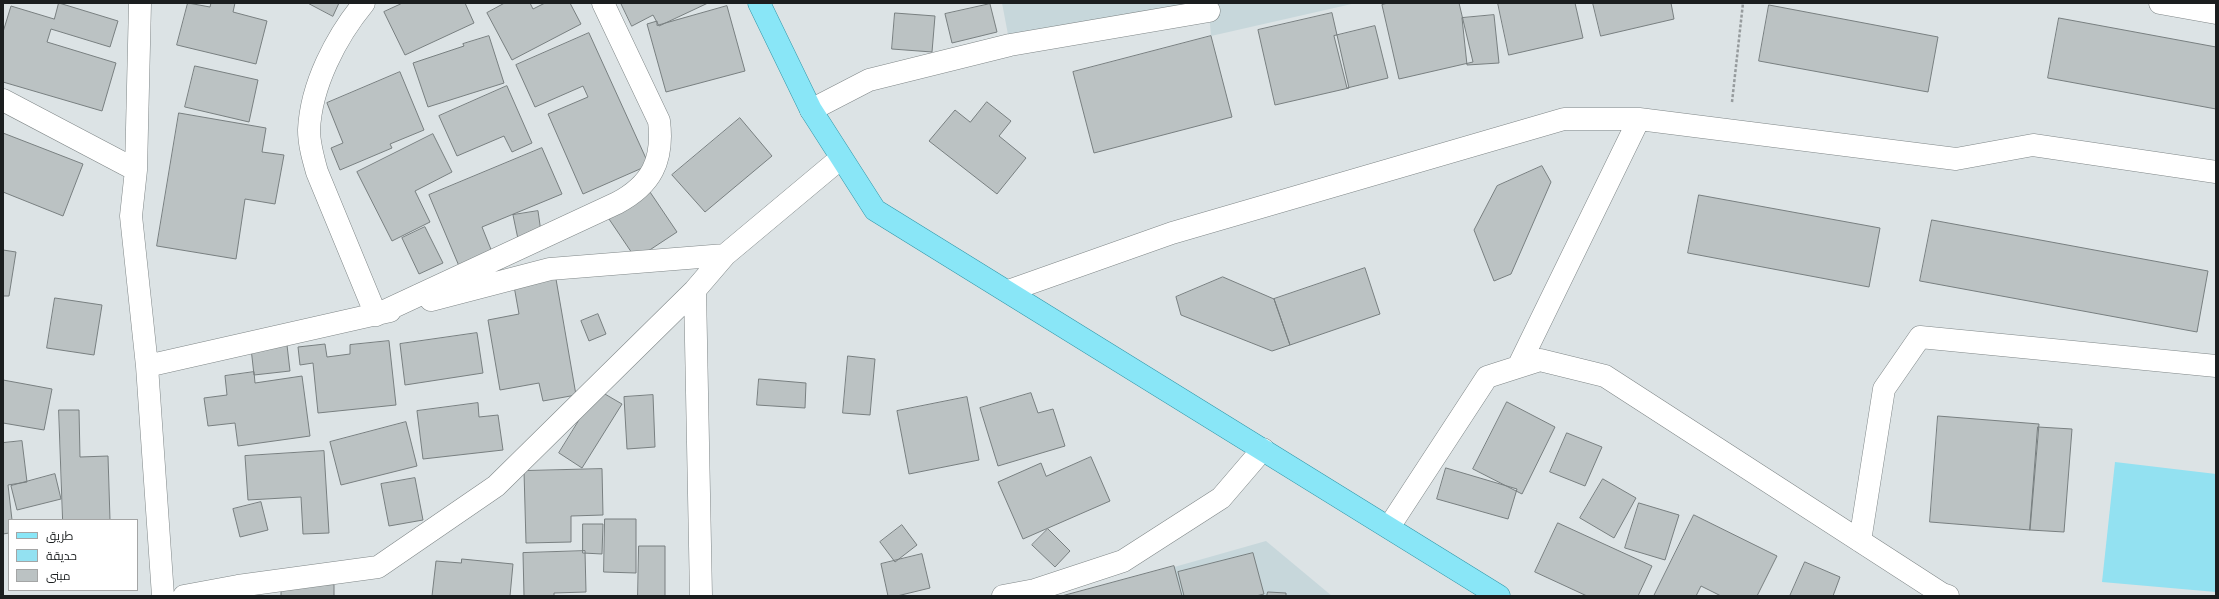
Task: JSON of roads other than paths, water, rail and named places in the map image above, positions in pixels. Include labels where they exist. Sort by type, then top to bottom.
[{"type":"main road","points":[[759,3],[811,110],[875,210],[1389,526],[1499,596]]},
{"type":"street","points":[[140,3],[136,170],[131,216],[147,366],[163,596]]},
{"type":"street","points":[[364,3],[344,31],[332,52],[316,91],[309,131],[311,152],[317,172],[376,315]]},
{"type":"street","points":[[376,315],[617,203],[632,195],[644,184],[653,170],[659,155],[661,138],[659,121],[603,3]]},
{"type":"street","points":[[2160,3],[2216,13]]},
{"type":"street","points":[[811,110],[870,80],[1010,45],[1209,11]]},
{"type":"street","points":[[3,100],[136,170]]},
{"type":"street","points":[[1008,291],[1172,233],[1564,119],[1639,119],[1956,159],[2033,145],[2216,172]]},
{"type":"street","points":[[1518,367],[1639,119]]},
{"type":"street","points":[[184,596],[238,586],[378,567],[496,486],[695,290],[726,255],[841,158]]},
{"type":"street","points":[[147,366],[376,315],[550,269],[726,255]]},
{"type":"street","points":[[695,290],[701,596]]},
{"type":"street","points":[[1860,541],[1884,389],[1920,337],[2216,366]]},
{"type":"street","points":[[1389,526],[1487,377],[1540,360],[1605,376],[1860,541],[1948,596]]},
{"type":"street","points":[[1004,596],[1035,590],[1123,561],[1222,498],[1263,449]]}]
